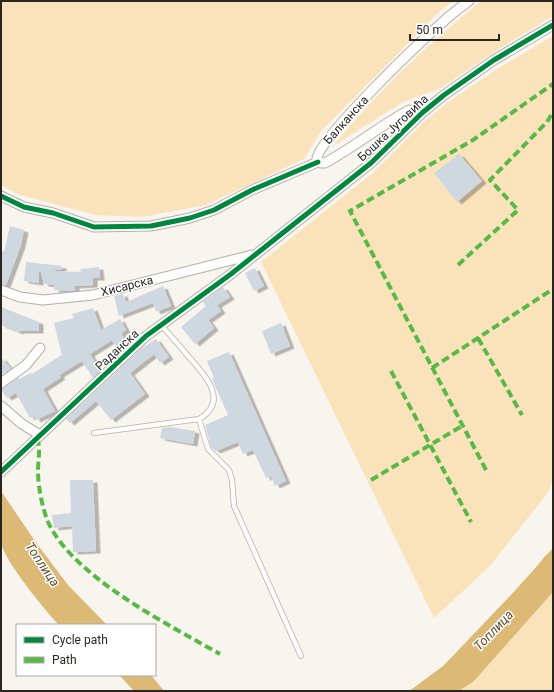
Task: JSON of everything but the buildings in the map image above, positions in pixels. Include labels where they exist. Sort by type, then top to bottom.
[{"type":"street","name":"Балканска","points":[[422,113],[409,110],[384,125],[349,150],[325,163],[318,162],[317,156],[322,146],[359,104],[416,46],[469,1]]},
{"type":"street","name":"Бошка Југовића","points":[[253,255],[371,163],[422,113],[444,95],[494,60],[553,25]]},
{"type":"street","points":[[1,196],[24,207],[53,213],[94,227],[152,226],[190,218],[214,210],[252,190],[318,162]]},
{"type":"street","name":"Хисарска","points":[[1,290],[20,298],[43,300],[69,298],[123,288],[253,255]]},
{"type":"street","name":"Раданска","points":[[2,470],[146,336],[231,274],[253,255]]},
{"type":"street","points":[[1,382],[26,365],[40,348]]},
{"type":"street","points":[[1,406],[22,424],[40,435]]},
{"type":"lane","points":[[94,433],[199,419],[208,412],[213,405],[214,397],[210,385],[203,373],[161,325]]},
{"type":"lane","points":[[199,419],[208,449],[229,470],[232,480],[234,506],[301,656]]},
{"type":"shaded area","points":[[1,1],[453,1],[439,12],[321,131],[304,159],[206,205],[142,217],[96,215],[20,195],[1,185]]},
{"type":"shaded area","points":[[481,1],[553,1],[553,16],[491,54],[441,88],[403,102],[333,146],[367,107],[403,70]]},
{"type":"shaded area","points":[[553,36],[553,477],[549,491],[490,566],[434,618],[261,262],[374,172],[425,121],[447,103],[497,69]]},
{"type":"shaded area","points":[[553,592],[553,691],[459,691],[474,681]]},
{"type":"water","points":[[1,491],[37,544],[68,585],[106,624],[58,624],[17,573],[4,551],[1,543]]},
{"type":"water","points":[[553,548],[553,592],[474,681],[459,691],[409,691],[453,660]],"holes":[[[517,598],[516,604],[489,643],[462,666],[458,664],[505,608]]]},
{"type":"water","points":[[120,676],[152,676],[164,691],[134,691]]},
{"type":"waterway","name":"Топлица","points":[[427,691],[450,674],[539,581],[553,563]]},
{"type":"marked path","points":[[486,470],[350,211],[473,140],[553,84]]},
{"type":"marked path","points":[[458,265],[518,210],[490,180],[547,122],[553,112]]},
{"type":"marked path","points":[[432,368],[553,289]]},
{"type":"marked path","points":[[478,338],[522,415]]},
{"type":"marked path","points":[[391,371],[471,522]]},
{"type":"marked path","points":[[371,480],[462,426]]},
{"type":"marked path","points":[[37,438],[39,450],[38,477],[42,503],[48,522],[60,542],[78,562],[124,598],[220,654]]},
{"type":"cycle path","points":[[1,472],[146,336],[231,274],[371,163],[422,113],[444,95],[494,60],[553,25]]},
{"type":"cycle path","points":[[1,196],[24,207],[53,213],[94,227],[151,226],[190,218],[214,210],[252,190],[318,162]]}]
